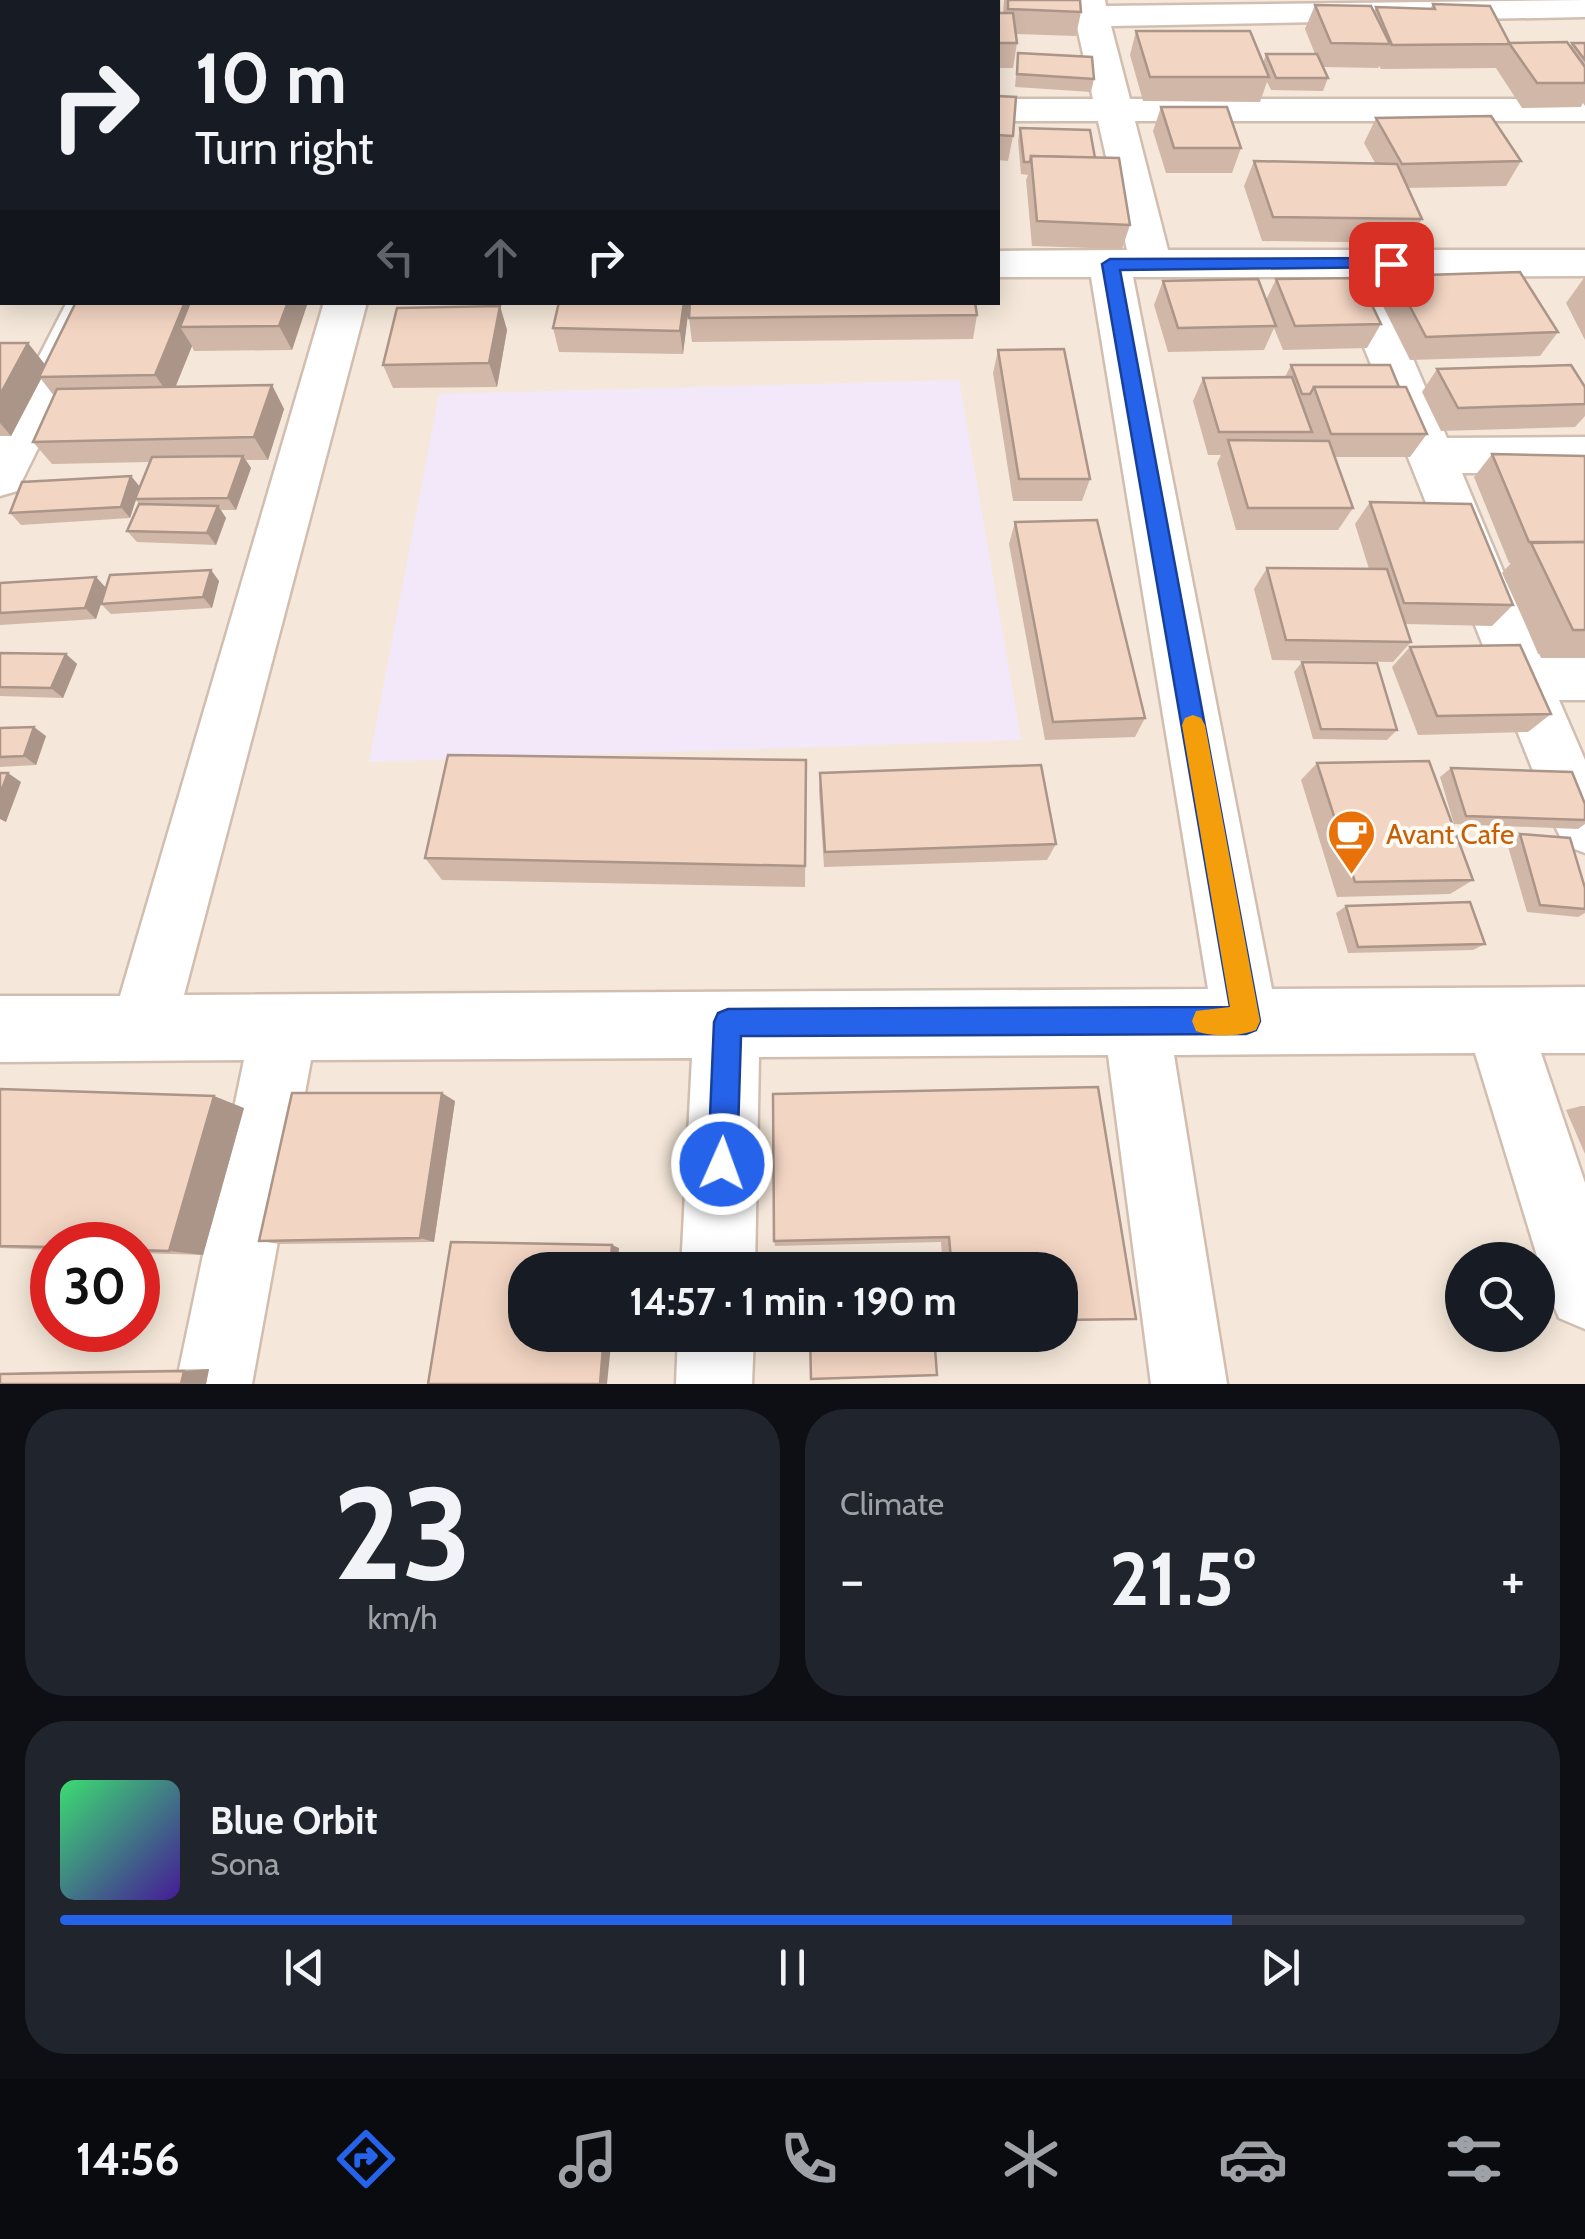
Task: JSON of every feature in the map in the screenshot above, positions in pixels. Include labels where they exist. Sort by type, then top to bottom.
[{"type":"street","points":[[1246,1021],[1130,264],[1114,110],[1090,8],[1585,7]]},
{"type":"street","points":[[1000,110],[1585,110]]},
{"type":"street","points":[[1000,264],[1585,263]]},
{"type":"street","points":[[1352,264],[1585,826]]},
{"type":"street","points":[[5,460],[87,305]]},
{"type":"street","points":[[143,1028],[345,305]]},
{"type":"street","points":[[1431,456],[1585,454]]},
{"type":"street","points":[[1521,677],[1585,677]]},
{"type":"street","points":[[1497,1020],[1585,1292]]},
{"type":"street","points":[[0,1029],[1585,1020]]},
{"type":"street","points":[[1136,1021],[1189,1384]]},
{"type":"street","points":[[719,1252],[728,1022]]},
{"type":"street","points":[[214,1384],[284,1026]]},
{"type":"street","points":[[714,1384],[715,1352]]},
{"type":"shaded area","points":[[1000,0],[1585,0],[1585,1384],[0,1384],[0,305],[1000,305]]},
{"type":"shaded area","points":[[959,380],[1021,740],[369,762],[439,394]]},
{"type":"building","points":[[1008,0],[1080,0],[1081,12],[1008,9]]},
{"type":"building","points":[[1433,4],[1490,6],[1510,44],[1392,45],[1376,7],[1435,9]]},
{"type":"building","points":[[1315,5],[1371,6],[1390,44],[1331,43]]},
{"type":"building","points":[[1000,13],[1013,13],[1017,43],[1000,43]]},
{"type":"building","points":[[1136,31],[1250,31],[1269,77],[1150,77]]},
{"type":"building","points":[[1567,42],[1585,67],[1585,83],[1537,83],[1509,43]]},
{"type":"building","points":[[1572,43],[1585,43],[1585,60]]},
{"type":"building","points":[[1018,53],[1092,57],[1094,79],[1017,74]]},
{"type":"building","points":[[1266,54],[1317,54],[1328,78],[1276,78]]},
{"type":"building","points":[[1000,96],[1016,97],[1013,136],[1000,135]]},
{"type":"building","points":[[1161,107],[1227,107],[1241,148],[1174,148]]},
{"type":"building","points":[[1491,116],[1521,161],[1402,164],[1376,118]]},
{"type":"building","points":[[1020,128],[1090,130],[1095,158],[1031,156],[1030,162],[1024,162]]},
{"type":"building","points":[[1031,156],[1119,158],[1130,225],[1037,221]]},
{"type":"building","points":[[1254,161],[1397,164],[1422,219],[1273,217]]},
{"type":"building","points":[[1520,272],[1558,332],[1426,337],[1394,276]]},
{"type":"building","points":[[1359,278],[1381,324],[1295,326],[1276,279]]},
{"type":"building","points":[[1258,279],[1276,326],[1178,328],[1163,281]]},
{"type":"building","points":[[75,305],[184,305],[155,375],[39,377]]},
{"type":"building","points":[[189,305],[287,305],[279,326],[180,327]]},
{"type":"building","points":[[558,305],[684,305],[680,331],[553,328]]},
{"type":"building","points":[[690,305],[975,305],[977,315],[689,318]]},
{"type":"building","points":[[500,306],[489,363],[383,365],[397,308]]},
{"type":"building","points":[[0,343],[28,343],[0,395]]},
{"type":"building","points":[[1064,349],[1090,479],[1019,479],[998,350]]},
{"type":"building","points":[[1291,365],[1390,365],[1399,387],[1314,387],[1310,394],[1302,394]]},
{"type":"building","points":[[1571,365],[1585,387],[1585,404],[1458,408],[1437,369]]},
{"type":"building","points":[[1292,377],[1312,432],[1219,432],[1203,378]]},
{"type":"building","points":[[272,385],[254,437],[33,442],[57,389]]},
{"type":"building","points":[[1314,387],[1406,387],[1427,434],[1331,434]]},
{"type":"building","points":[[1228,440],[1329,441],[1353,508],[1248,508]]},
{"type":"building","points":[[1492,454],[1585,456],[1585,542],[1529,542]]},
{"type":"building","points":[[243,456],[228,498],[135,499],[152,457]]},
{"type":"building","points":[[131,476],[121,507],[10,513],[22,482]]},
{"type":"building","points":[[1370,502],[1471,504],[1513,605],[1404,603]]},
{"type":"building","points":[[139,504],[218,506],[207,533],[127,531]]},
{"type":"building","points":[[1097,520],[1145,718],[1053,722],[1015,522]]},
{"type":"building","points":[[1585,542],[1585,630],[1573,630],[1531,543]]},
{"type":"building","points":[[1267,568],[1387,569],[1411,642],[1286,640]]},
{"type":"building","points":[[211,570],[203,597],[101,604],[110,575]]},
{"type":"building","points":[[96,577],[85,608],[0,613],[0,583]]},
{"type":"building","points":[[1520,645],[1551,714],[1437,716],[1410,647]]},
{"type":"building","points":[[0,653],[66,654],[51,688],[0,687]]},
{"type":"building","points":[[1302,662],[1377,663],[1397,730],[1321,729]]},
{"type":"building","points":[[34,727],[24,756],[0,757],[0,728]]},
{"type":"building","points":[[448,755],[806,760],[805,866],[425,858]]},
{"type":"building","points":[[1429,761],[1473,880],[1355,882],[1317,763]]},
{"type":"building","points":[[1041,765],[1056,844],[825,852],[820,773]]},
{"type":"building","points":[[1451,768],[1572,772],[1585,804],[1585,820],[1466,816]]},
{"type":"building","points":[[0,773],[8,773],[0,794]]},
{"type":"building","points":[[1520,834],[1570,838],[1585,888],[1585,909],[1540,905]]},
{"type":"building","points":[[1470,902],[1485,944],[1358,947],[1346,906]]},
{"type":"building","points":[[1098,1087],[1136,1319],[1078,1320],[1078,1252],[950,1252],[949,1237],[774,1241],[773,1094]]},
{"type":"building","points":[[0,1089],[214,1096],[169,1251],[160,1251],[160,1222],[30,1222],[30,1247],[0,1246]]},
{"type":"building","points":[[292,1093],[442,1093],[420,1238],[259,1241]]},
{"type":"building","points":[[451,1242],[612,1245],[611,1252],[508,1252],[508,1352],[603,1352],[600,1384],[428,1384]]},
{"type":"building","points":[[810,1352],[935,1352],[937,1375],[811,1379]]},
{"type":"building","points":[[184,1371],[181,1384],[0,1384],[0,1374]]},
{"type":"slow traffic","points":[[1193,725],[1246,1021],[1205,1021]]},
{"type":"place","name":"Avant Cafe","points":[[1351,876]]},
{"type":"route","points":[[722,1164],[728,1022],[1246,1021],[1110,264],[1391,264]]}]
